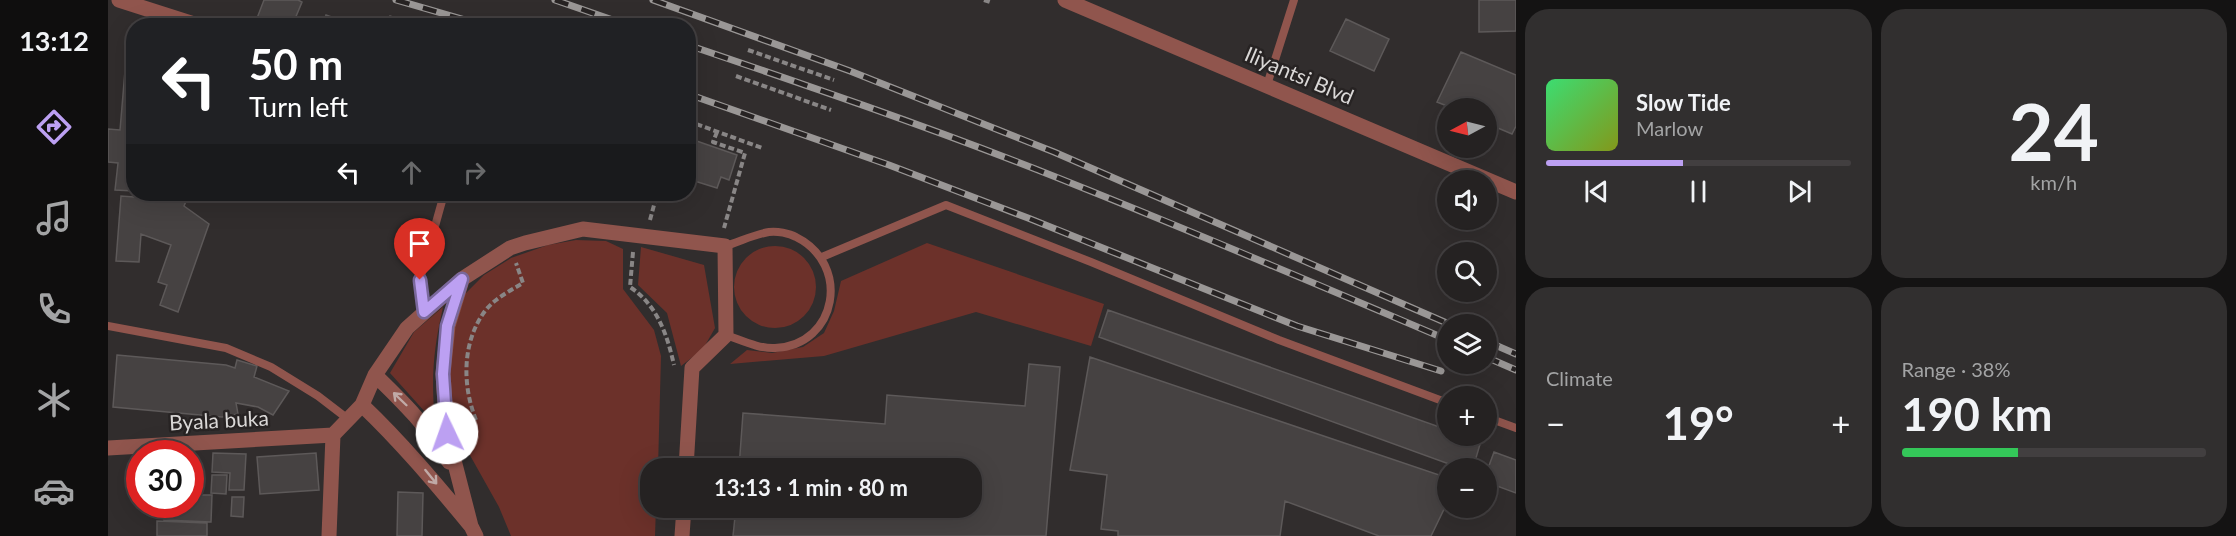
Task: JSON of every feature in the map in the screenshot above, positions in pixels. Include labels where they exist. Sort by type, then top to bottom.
[{"type":"street","points":[[119,0],[175,18]]},
{"type":"street","name":"Iliyantsi Blvd","points":[[1074,2],[1516,192]]},
{"type":"street","points":[[329,536],[333,435],[362,405],[375,375],[407,328],[462,279],[510,248],[583,229],[725,246],[726,335],[692,368],[687,458]]},
{"type":"street","points":[[462,279],[447,326],[443,374],[447,433],[473,531]]},
{"type":"street","points":[[375,375],[411,410],[438,443],[459,480]]},
{"type":"street","points":[[362,405],[423,467],[473,531]]},
{"type":"street","name":"Byala buka","points":[[108,448],[333,435]]},
{"type":"street","points":[[682,536],[683,518]]},
{"type":"lane","points":[[1267,85],[1294,0]]},
{"type":"lane","points":[[424,312],[420,280],[442,201]]},
{"type":"lane","points":[[822,257],[946,205],[1279,340],[1437,399]]},
{"type":"lane","points":[[725,246],[770,232],[790,234],[808,243],[822,257],[831,282],[829,309],[819,327],[804,340],[793,345],[773,348],[753,345],[726,335]]},
{"type":"lane","points":[[108,326],[226,348],[271,368],[318,396],[348,419]]},
{"type":"lane","points":[[1497,421],[1516,428]]},
{"type":"path","points":[[984,0],[990,2],[991,0]]},
{"type":"path","points":[[748,50],[834,80]]},
{"type":"path","points":[[736,76],[831,110]]},
{"type":"path","points":[[696,124],[762,148]]},
{"type":"path","points":[[717,132],[713,142],[745,153],[723,230]]},
{"type":"path","points":[[650,221],[655,201]]},
{"type":"path","points":[[634,244],[630,286],[654,309],[664,330],[675,367]]},
{"type":"path","points":[[476,420],[469,403],[466,373],[471,338],[485,312],[501,296],[523,283],[515,259]]},
{"type":"shaded area","points":[[576,240],[606,241],[623,249],[623,289],[654,330],[661,356],[658,458],[640,458],[640,518],[656,518],[655,536],[511,536],[499,507],[453,425],[450,379],[454,332],[465,294],[484,275],[511,258],[548,245]]},
{"type":"shaded area","points":[[927,243],[1104,304],[1091,346],[976,312],[824,356],[730,364],[747,350],[772,353],[803,347],[824,333],[834,311],[841,281]]},
{"type":"shaded area","points":[[775,246],[791,249],[804,258],[813,271],[816,287],[813,303],[804,316],[791,325],[775,328],[759,325],[746,316],[737,303],[734,287],[737,271],[746,258],[759,249]]},
{"type":"shaded area","points":[[641,247],[704,265],[715,328],[703,349],[681,366],[667,313],[638,285]]},
{"type":"shaded area","points":[[443,307],[434,365],[435,423],[390,373],[414,332]]},
{"type":"building","points":[[264,0],[302,2],[295,18],[257,18]]},
{"type":"building","points":[[1479,0],[1516,0],[1516,31],[1479,32]]},
{"type":"building","points":[[1346,19],[1389,39],[1374,71],[1330,51]]},
{"type":"building","points":[[1461,52],[1516,75],[1516,126],[1512,134],[1497,128],[1497,98],[1439,98]]},
{"type":"building","points":[[126,71],[126,191],[115,190],[118,163],[108,162],[108,129],[120,130]]},
{"type":"building","points":[[696,141],[737,155],[729,180],[721,177],[717,188],[696,181]]},
{"type":"building","points":[[121,196],[126,196],[126,201],[186,201],[184,206],[209,224],[178,312],[160,305],[167,285],[158,282],[171,245],[141,234],[139,262],[116,261]]},
{"type":"building","points":[[1108,310],[1437,426],[1437,446],[1480,446],[1476,458],[1437,460],[1099,337]]},
{"type":"building","points":[[117,355],[226,365],[235,368],[237,360],[257,366],[254,377],[289,391],[273,415],[258,407],[236,403],[238,414],[222,417],[113,407]]},
{"type":"building","points":[[1090,357],[1437,474],[1437,518],[1440,518],[1431,536],[1379,536],[1285,501],[1280,536],[1118,536],[1118,531],[1101,529],[1107,475],[1070,470]]},
{"type":"building","points":[[1029,364],[1060,367],[1046,536],[733,536],[735,518],[982,518],[982,458],[740,458],[743,413],[885,424],[887,395],[1025,406]]},
{"type":"building","points":[[1494,452],[1516,460],[1516,493],[1497,486],[1497,458],[1492,458]]},
{"type":"building","points":[[213,453],[246,454],[244,490],[229,490],[230,473],[212,472]]},
{"type":"building","points":[[316,453],[319,490],[260,494],[257,457]]},
{"type":"building","points":[[212,475],[227,475],[226,494],[211,493]]},
{"type":"building","points":[[398,492],[423,493],[422,536],[397,536]]},
{"type":"building","points":[[204,495],[212,495],[211,522],[164,520],[164,518],[204,518]]},
{"type":"building","points":[[232,497],[244,497],[243,517],[231,516]]},
{"type":"building","points":[[157,521],[207,523],[207,536],[157,536]]},
{"type":"railway","points":[[396,0],[458,18]]},
{"type":"railway","points":[[555,0],[607,18]]},
{"type":"railway","points":[[653,0],[850,71],[1054,152],[1437,319]]},
{"type":"railway","points":[[696,48],[908,121],[1038,170],[1437,335]]},
{"type":"railway","points":[[696,97],[889,165],[1028,218],[1297,326],[1437,370]]},
{"type":"railway","points":[[1497,346],[1516,354]]},
{"type":"railway","points":[[1497,362],[1516,370]]},
{"type":"route","points":[[420,280],[424,312],[462,279],[447,326],[443,374],[447,433]]}]
